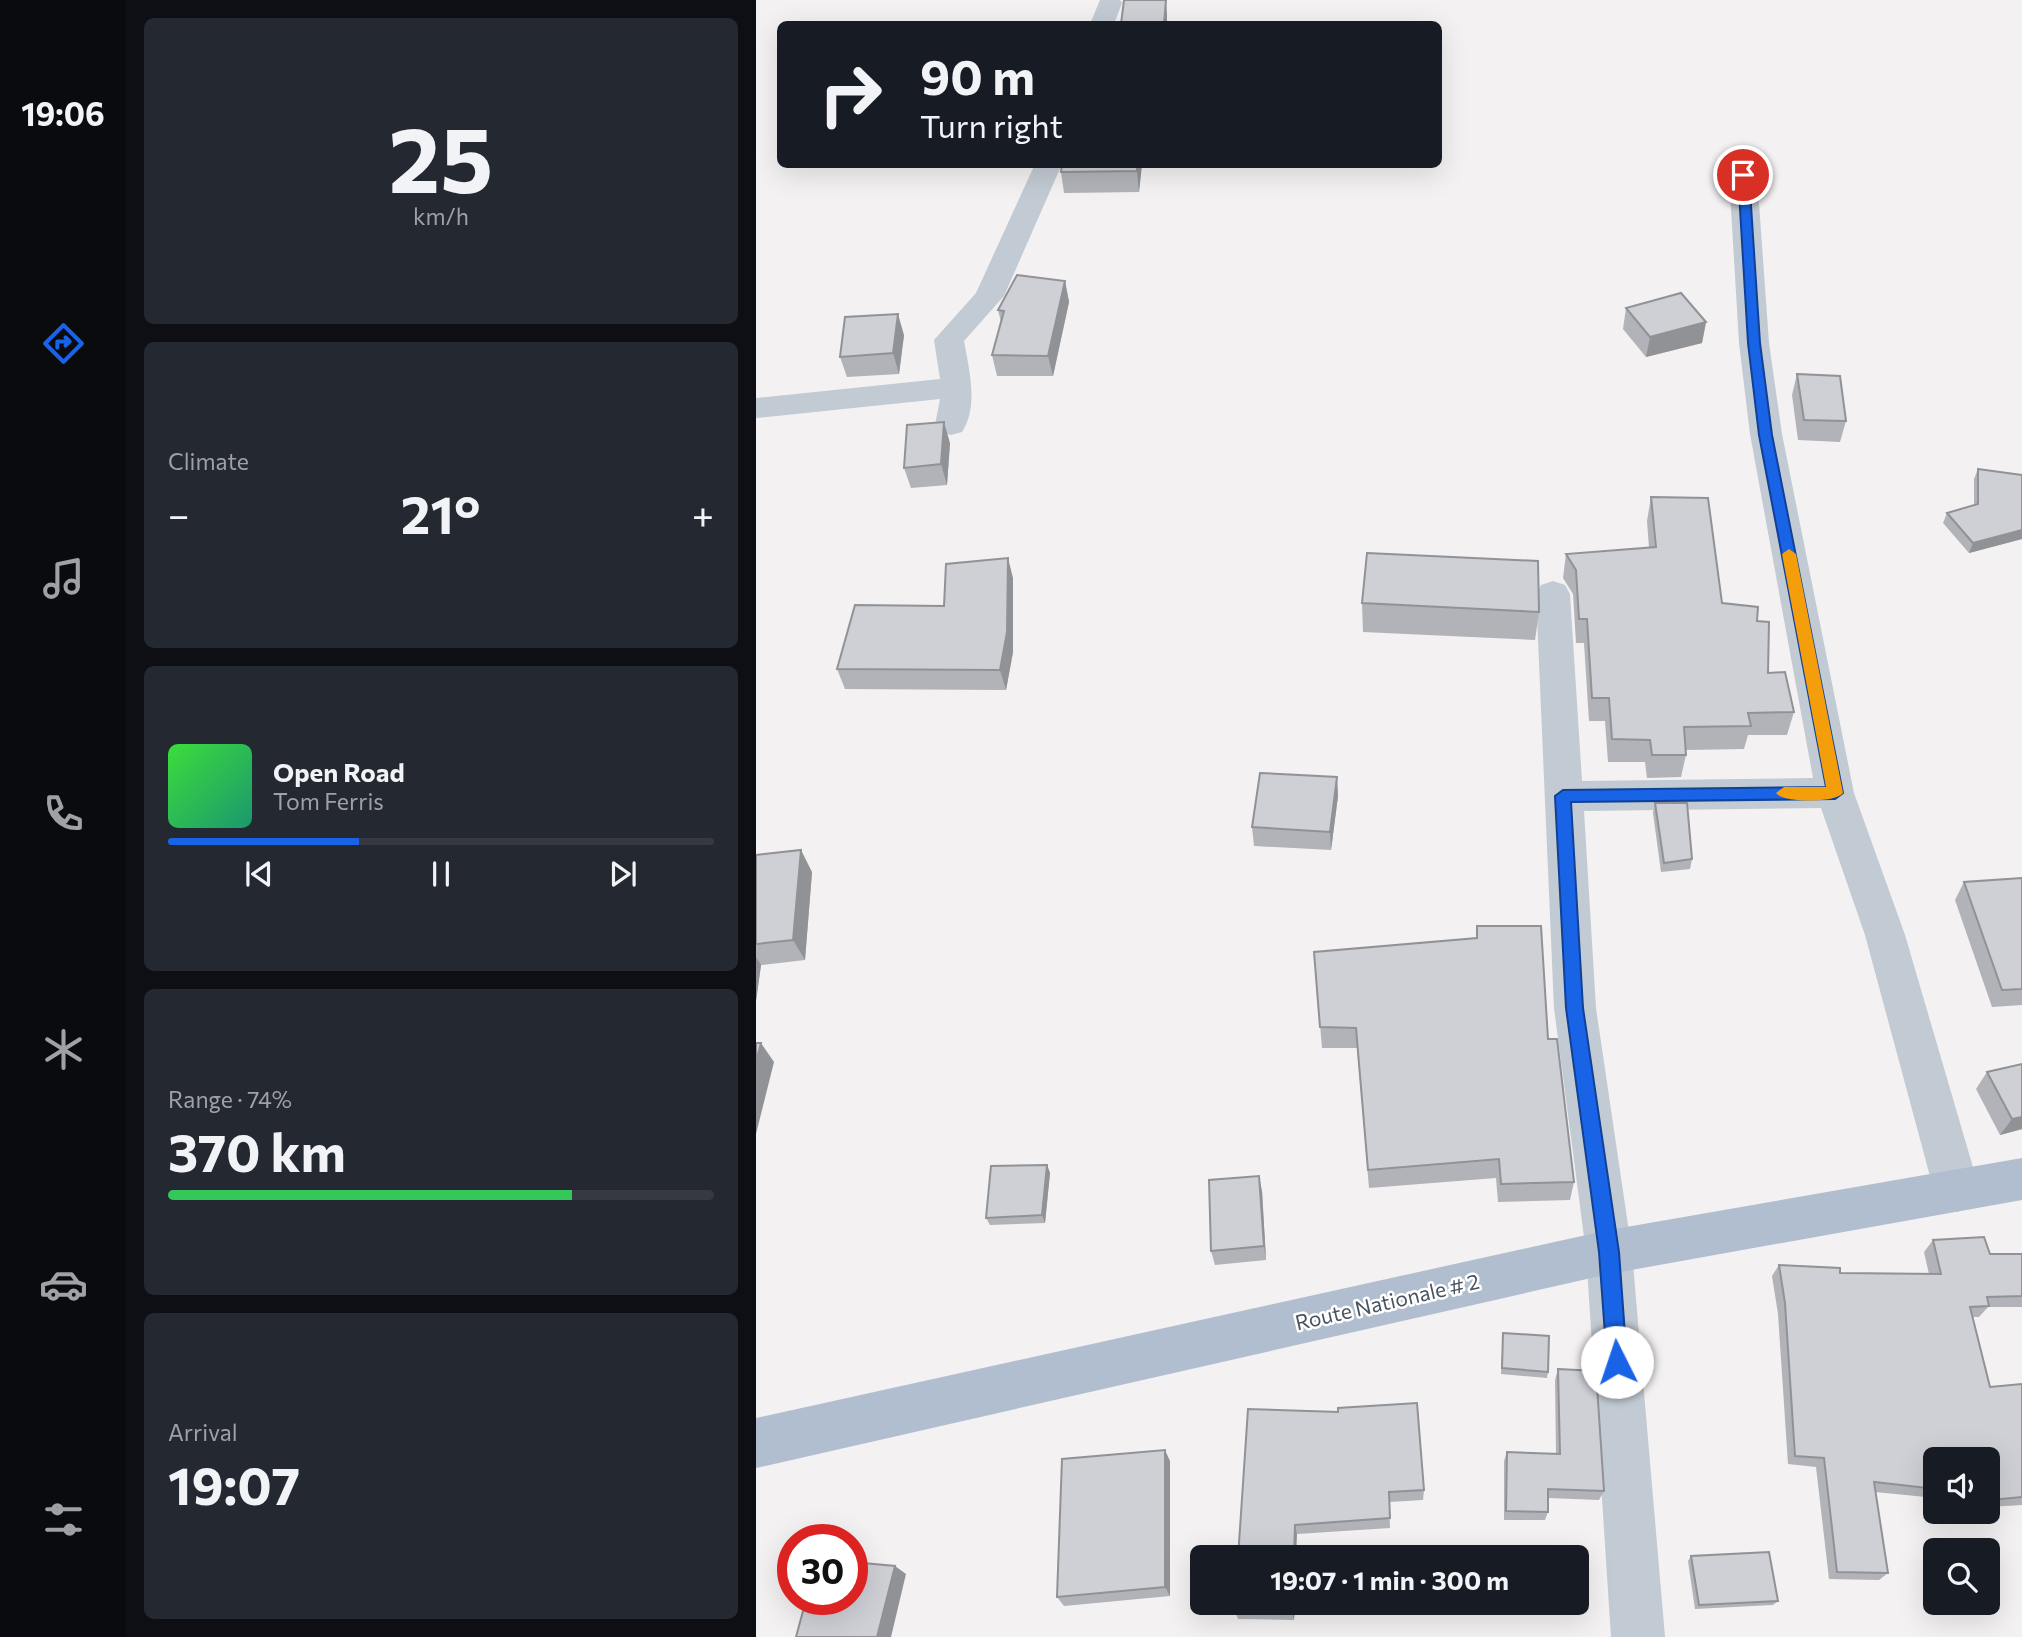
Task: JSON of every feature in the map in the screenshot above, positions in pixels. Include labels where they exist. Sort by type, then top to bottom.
[{"type":"main road","name":"Route Nationale # 2","points":[[756,1443],[1609,1252],[2022,1179]]},
{"type":"street","points":[[951,425],[957,387],[949,340],[989,296],[1047,168]]},
{"type":"street","points":[[1743,175],[1754,343],[1766,435],[1835,793],[1885,935],[1957,1191]]},
{"type":"street","points":[[756,408],[957,387]]},
{"type":"street","points":[[1553,594],[1575,1008],[1609,1252],[1638,1637]]},
{"type":"street","points":[[1563,796],[1835,793]]},
{"type":"building","points":[[1124,0],[1166,0],[1164,21],[1121,21]]},
{"type":"building","points":[[1062,168],[1137,168],[1137,171],[1061,172]]},
{"type":"building","points":[[1017,275],[1065,281],[1048,356],[992,355],[1004,311],[998,310]]},
{"type":"building","points":[[1681,293],[1706,322],[1650,337],[1626,308]]},
{"type":"building","points":[[898,314],[893,353],[840,357],[845,317]]},
{"type":"building","points":[[1797,374],[1840,376],[1846,421],[1804,420]]},
{"type":"building","points":[[944,422],[941,464],[904,468],[907,425]]},
{"type":"building","points":[[1978,469],[2022,475],[2022,530],[1973,543],[1947,513],[1978,504]]},
{"type":"building","points":[[1651,497],[1708,498],[1722,603],[1758,607],[1757,621],[1769,622],[1768,673],[1785,672],[1794,712],[1748,713],[1751,726],[1684,727],[1686,755],[1652,755],[1650,740],[1612,739],[1609,698],[1592,698],[1587,619],[1579,619],[1576,570],[1566,554],[1656,547]]},
{"type":"building","points":[[1367,553],[1538,561],[1539,612],[1362,603]]},
{"type":"building","points":[[1008,558],[1007,632],[1000,670],[837,669],[855,605],[944,606],[946,564]]},
{"type":"building","points":[[1260,773],[1337,777],[1330,832],[1252,827]]},
{"type":"building","points":[[1655,803],[1687,803],[1692,859],[1664,863]]},
{"type":"building","points":[[801,850],[793,940],[756,944],[756,855]]},
{"type":"building","points":[[2022,878],[2022,989],[2002,990],[1964,882]]},
{"type":"building","points":[[1477,926],[1541,926],[1548,1039],[1557,1039],[1574,1182],[1501,1184],[1499,1159],[1368,1170],[1356,1028],[1320,1027],[1314,952],[1477,938]]},
{"type":"building","points":[[756,1043],[761,1043],[756,1062]]},
{"type":"building","points":[[2022,1064],[2022,1117],[2012,1119],[1987,1072]]},
{"type":"building","points":[[1047,1165],[1042,1215],[986,1218],[991,1166]]},
{"type":"building","points":[[1259,1176],[1264,1246],[1211,1251],[1209,1180]]},
{"type":"building","points":[[1984,1237],[1990,1254],[2022,1254],[2022,1296],[1987,1297],[1989,1306],[1970,1307],[1990,1387],[2022,1384],[2022,1497],[2000,1499],[2000,1447],[1923,1447],[1923,1488],[1874,1482],[1888,1573],[1837,1572],[1824,1458],[1795,1456],[1785,1303],[1779,1265],[1840,1268],[1840,1273],[1941,1274],[1933,1240]]},
{"type":"building","points":[[1503,1333],[1549,1336],[1548,1372],[1502,1368]]},
{"type":"building","points":[[1558,1369],[1596,1371],[1604,1491],[1548,1489],[1548,1512],[1506,1511],[1507,1452],[1560,1454]]},
{"type":"building","points":[[1417,1403],[1424,1490],[1389,1492],[1390,1518],[1295,1525],[1294,1545],[1239,1545],[1248,1409],[1338,1412],[1338,1408]]},
{"type":"building","points":[[1165,1450],[1165,1587],[1057,1597],[1062,1459]]},
{"type":"building","points":[[1769,1552],[1778,1601],[1699,1605],[1691,1556]]},
{"type":"building","points":[[868,1563],[895,1566],[877,1637],[796,1637],[802,1615],[868,1615]]},
{"type":"slow traffic","points":[[1784,793],[1835,793],[1789,554]]},
{"type":"route","points":[[1617,1362],[1609,1252],[1575,1008],[1563,796],[1835,793],[1766,435],[1754,343],[1743,175]]}]
